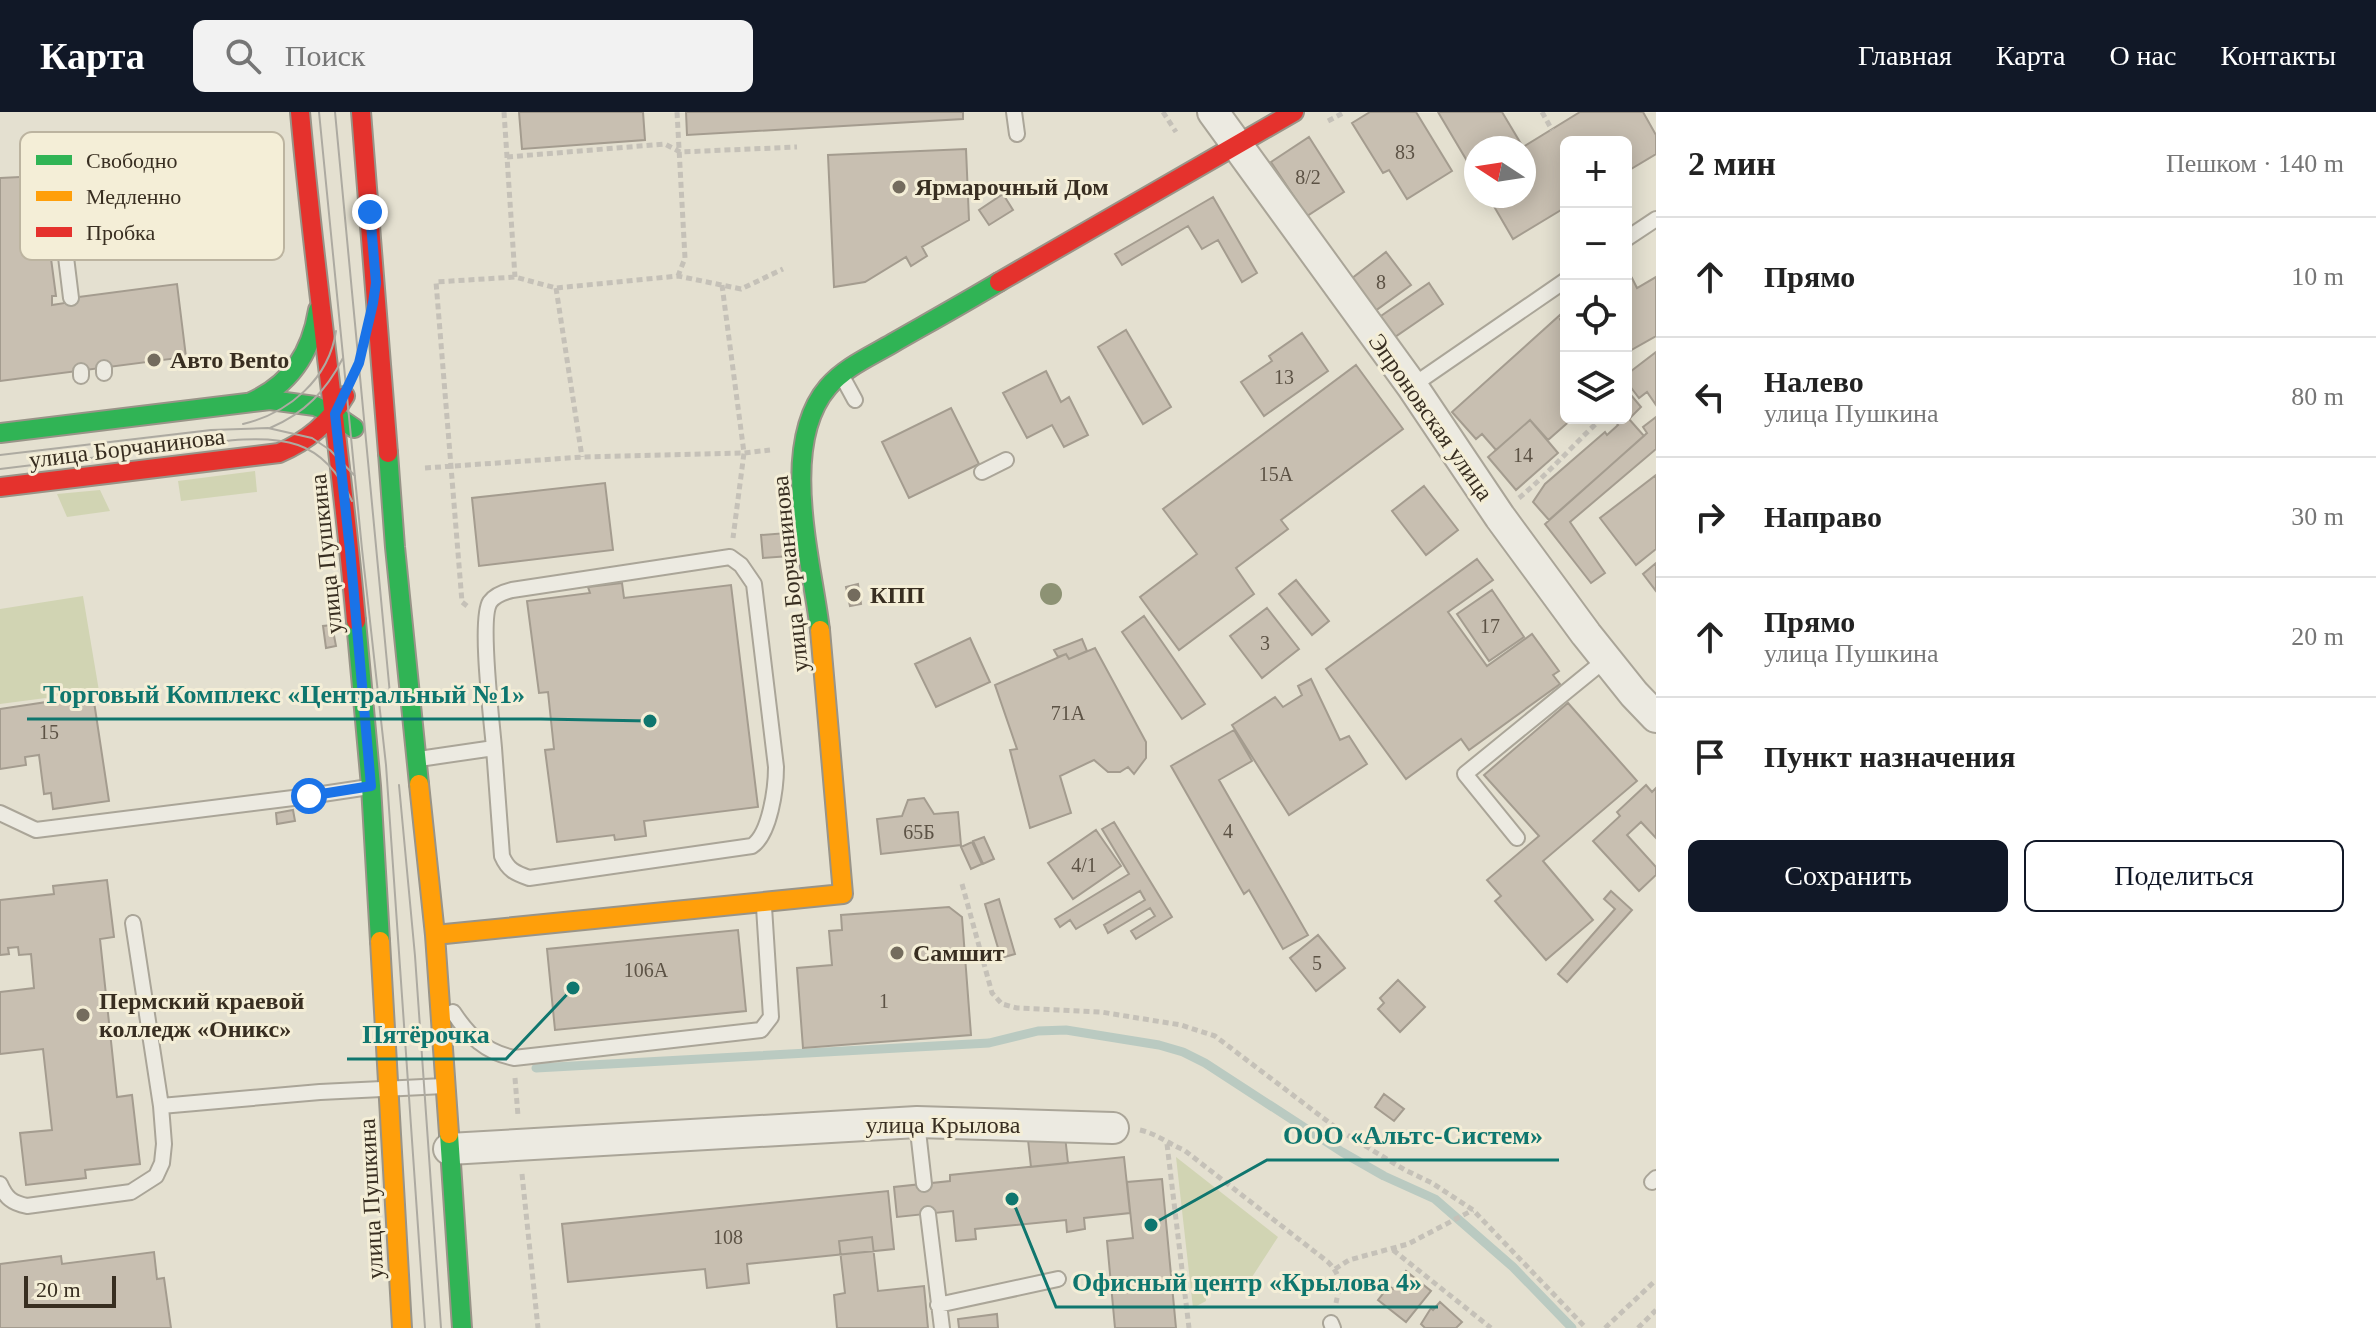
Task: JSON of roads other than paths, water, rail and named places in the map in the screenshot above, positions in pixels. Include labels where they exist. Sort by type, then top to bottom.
[{"type":"main road","name":"улица Пушкина","points":[[300,112],[309,211],[335,414],[371,786],[402,1328]]},
{"type":"main road","points":[[361,112],[395,547],[435,935],[462,1328]]},
{"type":"main road","name":"улица Борчанинова","points":[[435,935],[843,894],[821,641],[806,517],[803,457],[806,433],[814,409],[829,384],[841,374],[1294,112]]},
{"type":"main road","points":[[362,353],[376,283]]},
{"type":"main road","points":[[251,402],[279,388],[306,355],[318,320],[320,289]]},
{"type":"main road","points":[[259,456],[299,445],[312,438],[335,414],[354,378]]},
{"type":"main road","name":"улица Борчанинова","points":[[0,433],[270,400],[301,402],[335,414]]},
{"type":"main road","points":[[335,414],[367,439],[381,462],[392,499]]},
{"type":"main road","points":[[259,456],[281,456],[313,468],[337,492],[345,511]]},
{"type":"main road","name":"улица Борчанинова","points":[[0,487],[259,456]]},
{"type":"street","name":"Эпроновская улица","points":[[1213,112],[1412,386],[1500,517],[1605,660],[1656,717]]},
{"type":"street","name":"улица Крылова","points":[[449,1149],[917,1122],[1113,1128]]},
{"type":"lane","points":[[1014,112],[1017,134]]},
{"type":"lane","points":[[1632,235],[1656,219]]},
{"type":"lane","points":[[66,260],[71,298]]},
{"type":"lane","points":[[1412,386],[1560,284]]},
{"type":"lane","points":[[841,374],[855,400]]},
{"type":"lane","points":[[982,472],[1006,460]]},
{"type":"lane","points":[[730,557],[741,565],[754,584],[776,767],[774,793],[759,842],[743,849],[543,877],[529,878],[514,873],[502,856],[494,748],[486,619],[491,600],[512,590],[730,557]]},
{"type":"lane","points":[[1517,838],[1465,774],[1605,660]]},
{"type":"lane","points":[[418,759],[494,748]]},
{"type":"lane","points":[[0,813],[36,830],[371,786]]},
{"type":"lane","points":[[438,983],[450,1007],[475,1041],[500,1055],[514,1058],[761,1030],[771,1017],[764,903]]},
{"type":"lane","points":[[0,1184],[5,1195],[15,1204],[27,1206],[131,1192],[156,1176],[162,1163],[164,1144],[161,1106],[133,923]]},
{"type":"lane","points":[[161,1106],[320,1092],[444,1086]]},
{"type":"lane","points":[[917,1122],[924,1184]]},
{"type":"lane","points":[[928,1214],[942,1328]]},
{"type":"lane","points":[[938,1305],[1058,1279]]},
{"type":"waterway","points":[[536,1068],[989,1043],[1038,1031],[1066,1030],[1159,1045],[1205,1063],[1342,1152],[1384,1176],[1435,1199],[1513,1267],[1572,1328]]},
{"type":"tram line","points":[[319,112],[386,765],[425,1328]]},
{"type":"tram line","points":[[335,112],[391,705]]},
{"type":"tram line","points":[[243,424],[276,412],[304,391],[325,364],[336,331]]},
{"type":"tram line","points":[[270,428],[313,400],[343,358]]},
{"type":"tram line","points":[[0,455],[211,430],[268,428],[312,438],[330,450],[355,476]]},
{"type":"tram line","points":[[0,469],[214,442],[267,439],[298,445],[316,454],[337,475],[352,501]]},
{"type":"tram line","points":[[399,785],[415,956],[441,1328]]},
{"type":"place","name":"Ярмарочный Дом","points":[[899,187]]},
{"type":"place","name":"Авто Bento","points":[[154,360]]},
{"type":"place","name":"КПП","points":[[854,595]]},
{"type":"place","name":"Торговый Комплекс «Центральный №1»","points":[[650,721]]},
{"type":"place","name":"Самшит","points":[[897,953]]},
{"type":"place","name":"Пятёрочка","points":[[573,988]]},
{"type":"place","name":"Пермский краевой колледж «Оникс»","points":[[83,1015]]},
{"type":"place","name":"Офисный центр «Крылова 4»","points":[[1012,1199]]},
{"type":"place","name":"ООО «Альтс-Систем»","points":[[1151,1225]]}]
